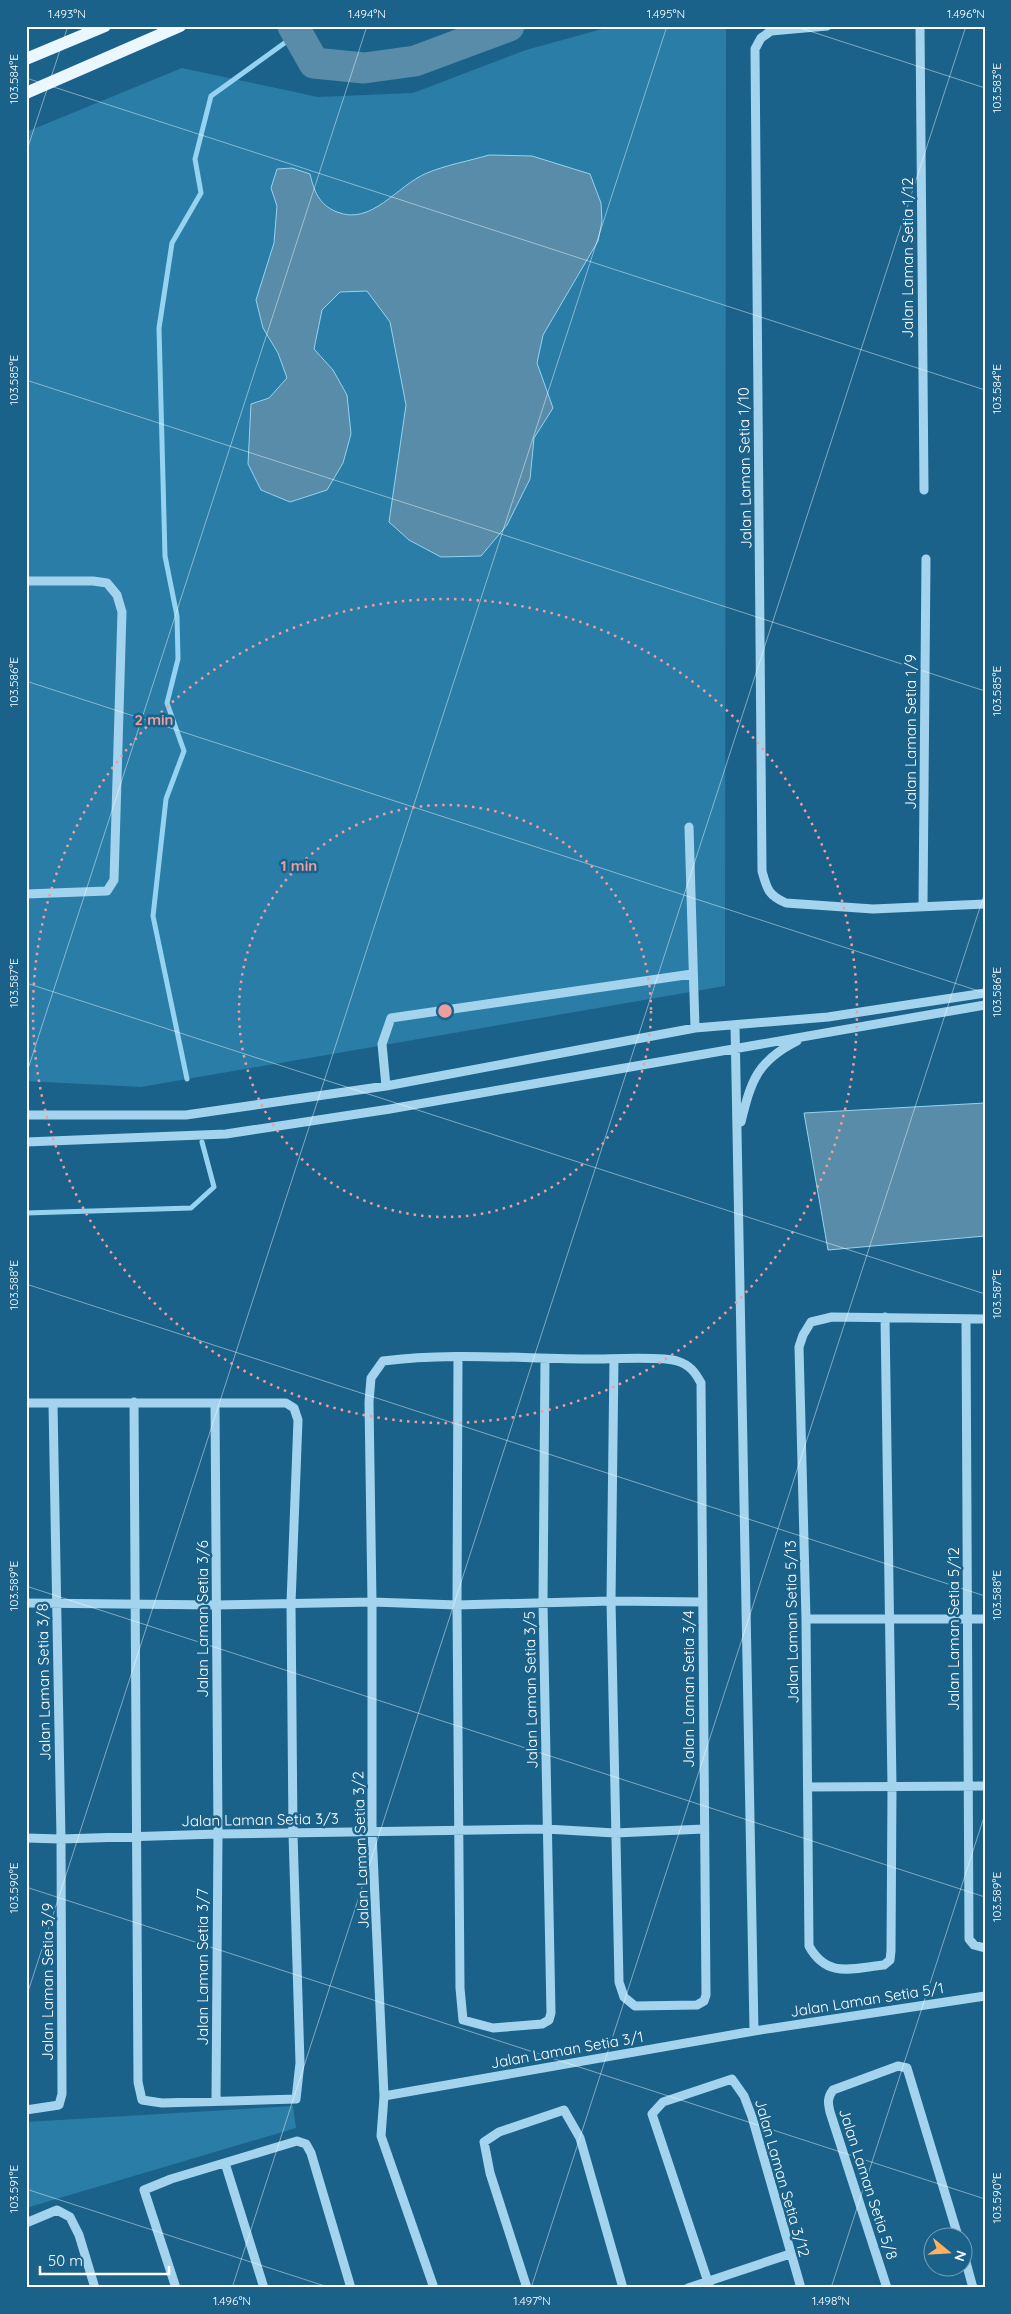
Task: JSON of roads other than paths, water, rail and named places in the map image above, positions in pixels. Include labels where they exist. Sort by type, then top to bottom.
[{"type":"main road","points":[[26,59],[105,26]]},
{"type":"main road","points":[[26,93],[180,26]]},
{"type":"street","name":"Jalan Laman Setia 1/10","points":[[827,26],[770,30],[761,38],[755,49],[762,871],[766,887],[773,897],[786,903],[873,909],[923,905]]},
{"type":"street","name":"Jalan Laman Setia 1/12","points":[[920,26],[924,490]]},
{"type":"street","name":"Jalan Laman Setia 1/9","points":[[923,905],[926,559]]},
{"type":"street","points":[[26,581],[93,581],[107,583],[117,595],[122,612],[114,880],[107,891],[26,894]]},
{"type":"street","points":[[689,827],[695,1028]]},
{"type":"street","points":[[923,905],[985,904]]},
{"type":"street","points":[[386,1086],[382,1044],[391,1018],[692,974]]},
{"type":"street","points":[[26,1116],[186,1115],[386,1086],[695,1028],[828,1017],[985,993]]},
{"type":"street","points":[[26,1142],[226,1134],[390,1109],[985,1005]]},
{"type":"street","points":[[735,1025],[754,2031]]},
{"type":"street","points":[[738,1134],[748,1095],[759,1069],[775,1053],[808,1035]]},
{"type":"street","name":"Jalan Laman Setia 5/13","points":[[885,1317],[832,1317],[811,1322],[803,1335],[799,1347],[806,1619],[808,1946],[814,1957],[823,1964],[836,1969],[884,1965],[890,1960],[892,1787]]},
{"type":"street","points":[[892,1787],[885,1317],[985,1319]]},
{"type":"street","name":"Jalan Laman Setia 5/12","points":[[966,1319],[969,1939],[974,1945],[985,1948]]},
{"type":"street","name":"Jalan Laman Setia 3/2","points":[[434,2288],[381,2136],[384,2096],[372,1832],[372,1602],[368,1402],[371,1378],[383,1361],[413,1357],[458,1358]]},
{"type":"street","points":[[459,1831],[457,1605],[458,1358],[614,1359],[611,1601],[615,1833]]},
{"type":"street","name":"Jalan Laman Setia 3/5","points":[[459,1831],[460,1988],[464,2020],[494,2028],[542,2024],[549,2020],[551,2012],[543,1603],[546,1359]]},
{"type":"street","name":"Jalan Laman Setia 3/4","points":[[614,1359],[675,1360],[693,1369],[701,1383],[706,1995],[704,2001],[697,2005],[635,2006],[624,1997],[619,1982],[615,1833]]},
{"type":"street","points":[[26,1403],[134,1402],[286,1404],[294,1408],[298,1420],[291,1603],[293,1834],[300,2063],[296,2099],[162,2103],[142,2100],[138,2082],[134,1402]]},
{"type":"street","name":"Jalan Laman Setia 3/8","points":[[53,1404],[61,1840]]},
{"type":"street","name":"Jalan Laman Setia 3/6","points":[[215,1404],[218,1834]]},
{"type":"street","points":[[26,1603],[216,1605],[372,1602],[457,1605],[611,1601],[703,1602]]},
{"type":"street","points":[[806,1619],[985,1619]]},
{"type":"street","points":[[808,1788],[985,1786]]},
{"type":"street","name":"Jalan Laman Setia 3/3","points":[[26,1838],[61,1840],[218,1834],[546,1830],[615,1833],[704,1829]]},
{"type":"street","name":"Jalan Laman Setia 3/7","points":[[216,2100],[218,1834]]},
{"type":"street","name":"Jalan Laman Setia 3/9","points":[[26,2110],[59,2105],[62,2094],[61,1840]]},
{"type":"street","name":"Jalan Laman Setia 5/1","points":[[754,2031],[985,1996]]},
{"type":"street","name":"Jalan Laman Setia 3/1","points":[[384,2096],[754,2031]]},
{"type":"street","name":"Jalan Laman Setia 5/8","points":[[887,2288],[830,2112],[828,2102],[833,2090],[898,2066],[906,2068],[955,2226]]},
{"type":"street","name":"Jalan Laman Setia 3/12","points":[[709,2284],[652,2114],[664,2102],[732,2079],[744,2096],[752,2118],[801,2288]]},
{"type":"street","points":[[527,2288],[490,2173],[484,2142],[499,2132],[564,2110],[580,2138],[623,2288]]},
{"type":"street","points":[[176,2288],[144,2190],[172,2178],[297,2141],[306,2144],[311,2153],[351,2288]]},
{"type":"street","points":[[225,2163],[264,2288]]},
{"type":"street","points":[[26,2223],[57,2210],[70,2217],[78,2235],[95,2288]]},
{"type":"street","points":[[688,2288],[709,2284],[790,2254]]},
{"type":"street","points":[[970,2276],[974,2288]]},
{"type":"waterway","points":[[293,26],[314,63],[364,68],[415,61],[509,26]]},
{"type":"waterway","points":[[187,1079],[153,916],[166,799],[184,751],[167,703],[178,659],[177,616],[165,556],[159,328],[172,243],[201,193],[195,159],[211,96],[297,34]]},
{"type":"waterway","points":[[26,1213],[191,1208],[214,1187],[202,1142]]}]
